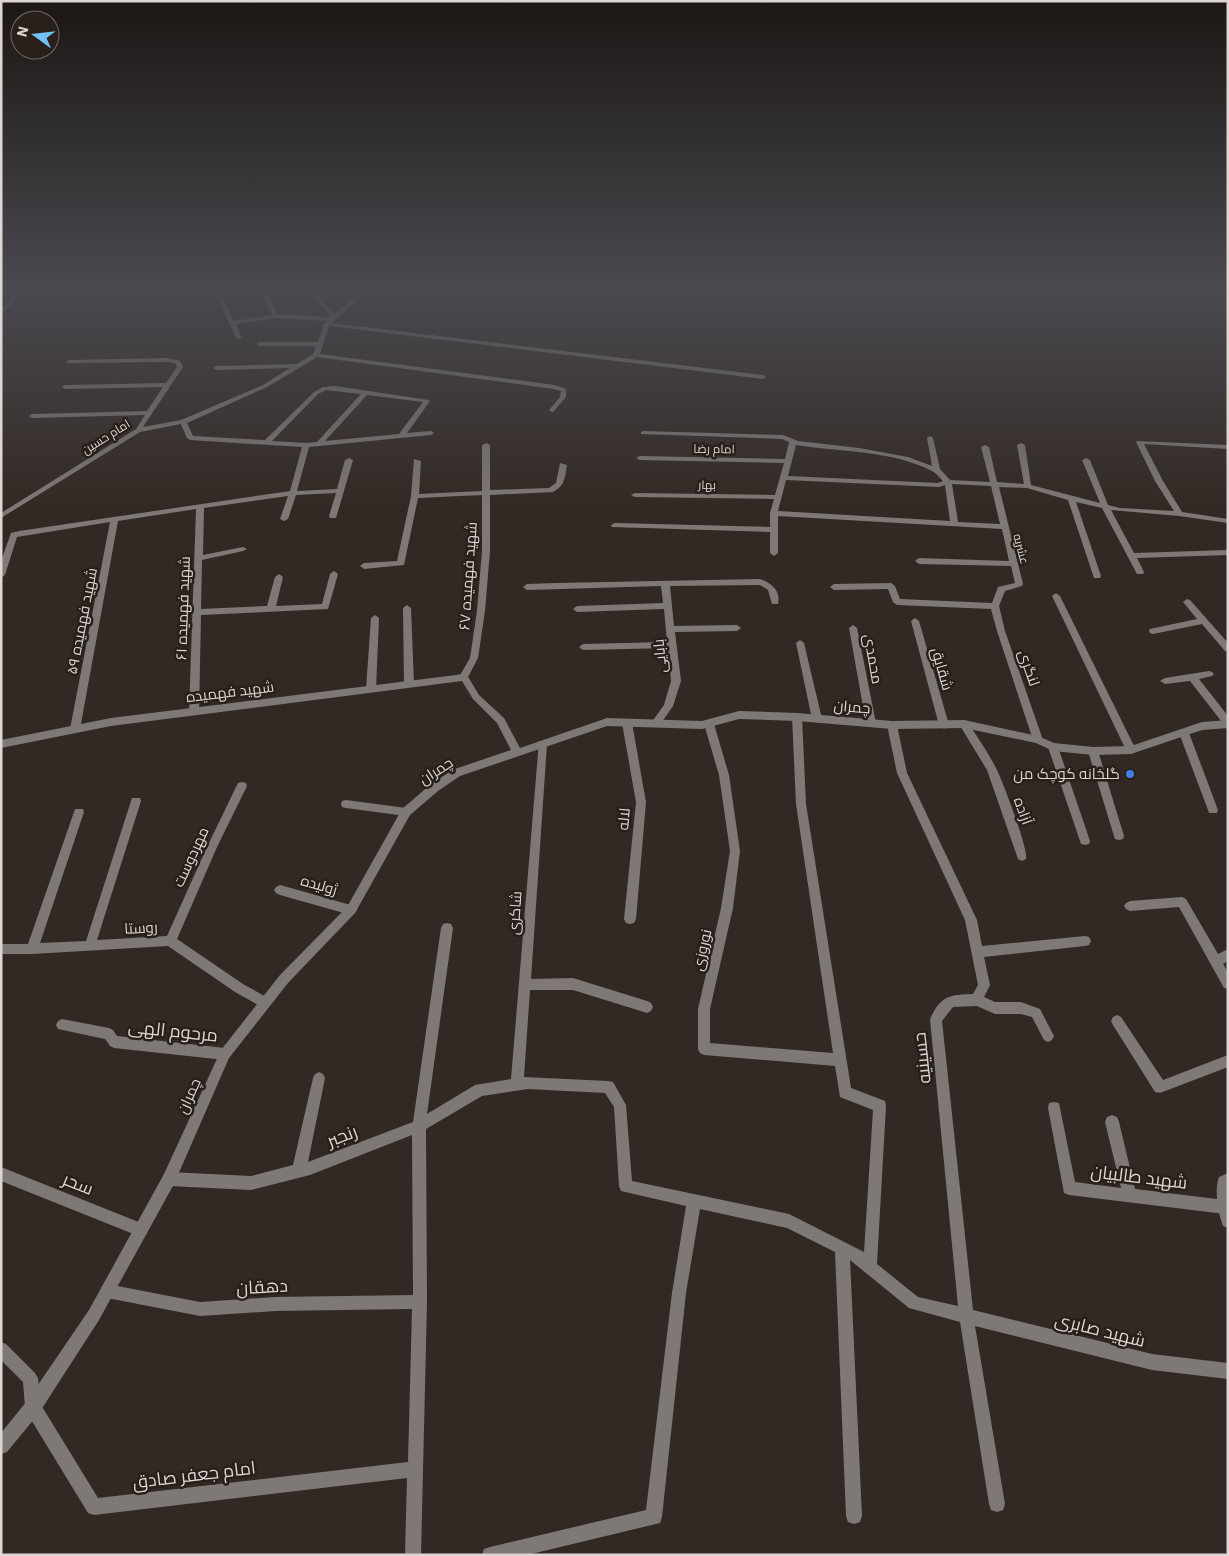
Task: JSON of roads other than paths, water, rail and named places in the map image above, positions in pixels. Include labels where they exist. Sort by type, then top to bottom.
[{"type":"street","points":[[69,362],[88,362]]},
{"type":"street","points":[[138,430],[180,367],[176,362]]},
{"type":"street","name":"امام حسین","points":[[1,516],[138,430],[183,422],[264,386],[305,362]]},
{"type":"street","points":[[365,362],[555,387],[564,390],[563,397],[552,410]]},
{"type":"street","points":[[646,362],[763,377]]},
{"type":"street","points":[[216,368],[298,366]]},
{"type":"street","points":[[64,387],[169,385]]},
{"type":"street","points":[[266,443],[316,393],[325,388],[427,401],[401,436]]},
{"type":"street","points":[[319,444],[366,392]]},
{"type":"street","points":[[32,416],[150,413]]},
{"type":"street","points":[[183,422],[190,438],[306,445],[431,433]]},
{"type":"street","points":[[643,433],[783,437],[794,442],[859,450],[908,459],[936,470],[948,482],[954,524]]},
{"type":"street","points":[[930,438],[936,470]]},
{"type":"street","points":[[774,553],[774,514],[794,442]]},
{"type":"street","points":[[1178,514],[1139,442],[1228,446]]},
{"type":"street","points":[[284,519],[306,445]]},
{"type":"street","name":"شهید فهمیده ۶۷","points":[[464,677],[474,658],[481,611],[486,551],[486,445]]},
{"type":"street","points":[[1021,445],[1028,486]]},
{"type":"street","name":"عشریه","points":[[985,447],[1019,584],[1001,589],[995,606]]},
{"type":"street","name":"امام رضا","points":[[640,458],[788,461]]},
{"type":"street","points":[[333,516],[349,460]]},
{"type":"street","points":[[1086,460],[1105,506],[1140,572]]},
{"type":"street","points":[[364,566],[401,563],[415,496],[416,461]]},
{"type":"street","points":[[415,496],[550,490],[557,488],[561,484],[563,464]]},
{"type":"street","points":[[783,478],[939,485],[948,482],[1028,486],[1071,499],[1120,510],[1178,514],[1228,521]]},
{"type":"street","points":[[1,575],[14,535],[115,518],[293,493],[341,491]]},
{"type":"street","name":"بهار","points":[[635,495],[778,497]]},
{"type":"street","points":[[1071,499],[1098,576]]},
{"type":"street","name":"شهید فهمیده ۶۱","points":[[194,712],[200,506]]},
{"type":"street","points":[[774,514],[1004,528]]},
{"type":"street","name":"شهید فهمیده ۵۹","points":[[76,729],[115,518]]},
{"type":"street","points":[[615,525],[774,530]]},
{"type":"street","points":[[198,558],[243,549]]},
{"type":"street","points":[[1131,556],[1228,552]]},
{"type":"street","points":[[919,561],[1014,564]]},
{"type":"street","points":[[197,612],[325,607],[334,574]]},
{"type":"street","points":[[271,609],[279,577]]},
{"type":"street","points":[[527,587],[614,582],[760,582],[767,584],[772,589],[775,602]]},
{"type":"street","name":"بابایی","points":[[656,723],[668,706],[676,681],[672,629],[665,583]]},
{"type":"street","points":[[834,588],[891,586],[897,602],[995,606]]},
{"type":"street","points":[[1056,596],[1131,750]]},
{"type":"street","points":[[1187,602],[1228,650]]},
{"type":"street","points":[[577,609],[667,606]]},
{"type":"street","name":"لنگری","points":[[995,606],[1001,631],[1038,740]]},
{"type":"street","points":[[407,608],[409,684]]},
{"type":"street","points":[[371,689],[375,618]]},
{"type":"street","name":"شقایق","points":[[914,621],[944,724]]},
{"type":"street","points":[[1153,631],[1204,622]]},
{"type":"street","points":[[672,629],[737,628]]},
{"type":"street","name":"محمدی","points":[[854,628],[871,723]]},
{"type":"street","points":[[800,643],[817,719]]},
{"type":"street","points":[[583,647],[673,645]]},
{"type":"street","points":[[1164,681],[1209,674]]},
{"type":"street","points":[[464,677],[476,697],[501,721],[517,752]]},
{"type":"street","name":"شهید فهمیده","points":[[1,744],[111,722],[464,677]]},
{"type":"street","points":[[1192,677],[1228,724]]},
{"type":"street","name":"چمران","points":[[1,1446],[33,1406],[94,1315],[169,1179],[225,1054],[264,1002],[351,910],[406,812],[434,788],[456,773],[607,722],[709,724],[739,715],[892,725],[964,724],[1038,740],[1054,747],[1093,751],[1131,750],[1202,726],[1228,724]]},
{"type":"street","points":[[797,718],[801,804],[845,1092],[880,1106],[870,1268]]},
{"type":"street","name":"لاله","points":[[627,723],[640,802],[630,919]]},
{"type":"street","name":"نوروزی","points":[[709,724],[724,775],[735,851],[727,908],[704,1009],[704,1049],[840,1060]]},
{"type":"street","name":"آزاده","points":[[964,724],[992,768],[1022,856]]},
{"type":"street","points":[[892,725],[902,773],[971,920],[984,985],[977,1000],[996,1008],[1021,1008],[1036,1014],[1048,1036]]},
{"type":"street","points":[[1184,733],[1213,810]]},
{"type":"street","name":"شاکری","points":[[517,1084],[542,744]]},
{"type":"street","points":[[1054,747],[1085,841]]},
{"type":"street","points":[[1093,751],[1119,836]]},
{"type":"street","name":"مهردوست","points":[[170,941],[212,847],[242,786]]},
{"type":"street","points":[[90,946],[136,801]]},
{"type":"street","points":[[346,804],[406,812]]},
{"type":"street","points":[[32,949],[79,812]]},
{"type":"street","name":"ژولیده","points":[[280,890],[351,910]]},
{"type":"street","points":[[1130,906],[1182,902],[1228,984]]},
{"type":"street","points":[[413,1555],[420,1302],[419,1126],[447,928]]},
{"type":"street","points":[[978,952],[1085,940]]},
{"type":"street","name":"روستا","points":[[1,949],[170,941],[239,988],[264,1002]]},
{"type":"street","points":[[1216,962],[1228,954]]},
{"type":"street","points":[[524,985],[572,984],[647,1007]]},
{"type":"street","name":"حسینیه","points":[[966,1316],[936,1020],[950,1000],[977,1000]]},
{"type":"street","points":[[1117,1021],[1160,1087],[1228,1060]]},
{"type":"street","name":"مرحوم الهی","points":[[62,1025],[109,1034],[114,1042],[225,1054]]},
{"type":"street","points":[[299,1171],[319,1078]]},
{"type":"street","name":"رنجبر","points":[[169,1179],[251,1183],[299,1171],[419,1126],[480,1090],[528,1083],[608,1087],[620,1106],[626,1186],[694,1201]]},
{"type":"street","name":"شهید طالبیان","points":[[1054,1108],[1069,1188],[1225,1207]]},
{"type":"street","points":[[1112,1122],[1130,1195]]},
{"type":"street","name":"سحر","points":[[1,1174],[141,1230]]},
{"type":"street","points":[[1228,1180],[1224,1182],[1228,1222]]},
{"type":"street","points":[[490,1555],[654,1516],[679,1292],[694,1201]]},
{"type":"street","name":"شهید صابری","points":[[694,1201],[789,1221],[857,1256],[914,1303],[1152,1362],[1228,1371]]},
{"type":"street","points":[[842,1248],[854,1516]]},
{"type":"street","name":"دهقان","points":[[107,1291],[200,1309],[275,1304],[420,1302]]},
{"type":"street","points":[[966,1316],[997,1504]]},
{"type":"street","points":[[1,1349],[30,1378],[33,1406]]},
{"type":"street","name":"امام جعفر صادق","points":[[33,1406],[94,1507],[415,1469]]},
{"type":"place","name":"گلخانه کوچک من","points":[[1130,774]]}]
